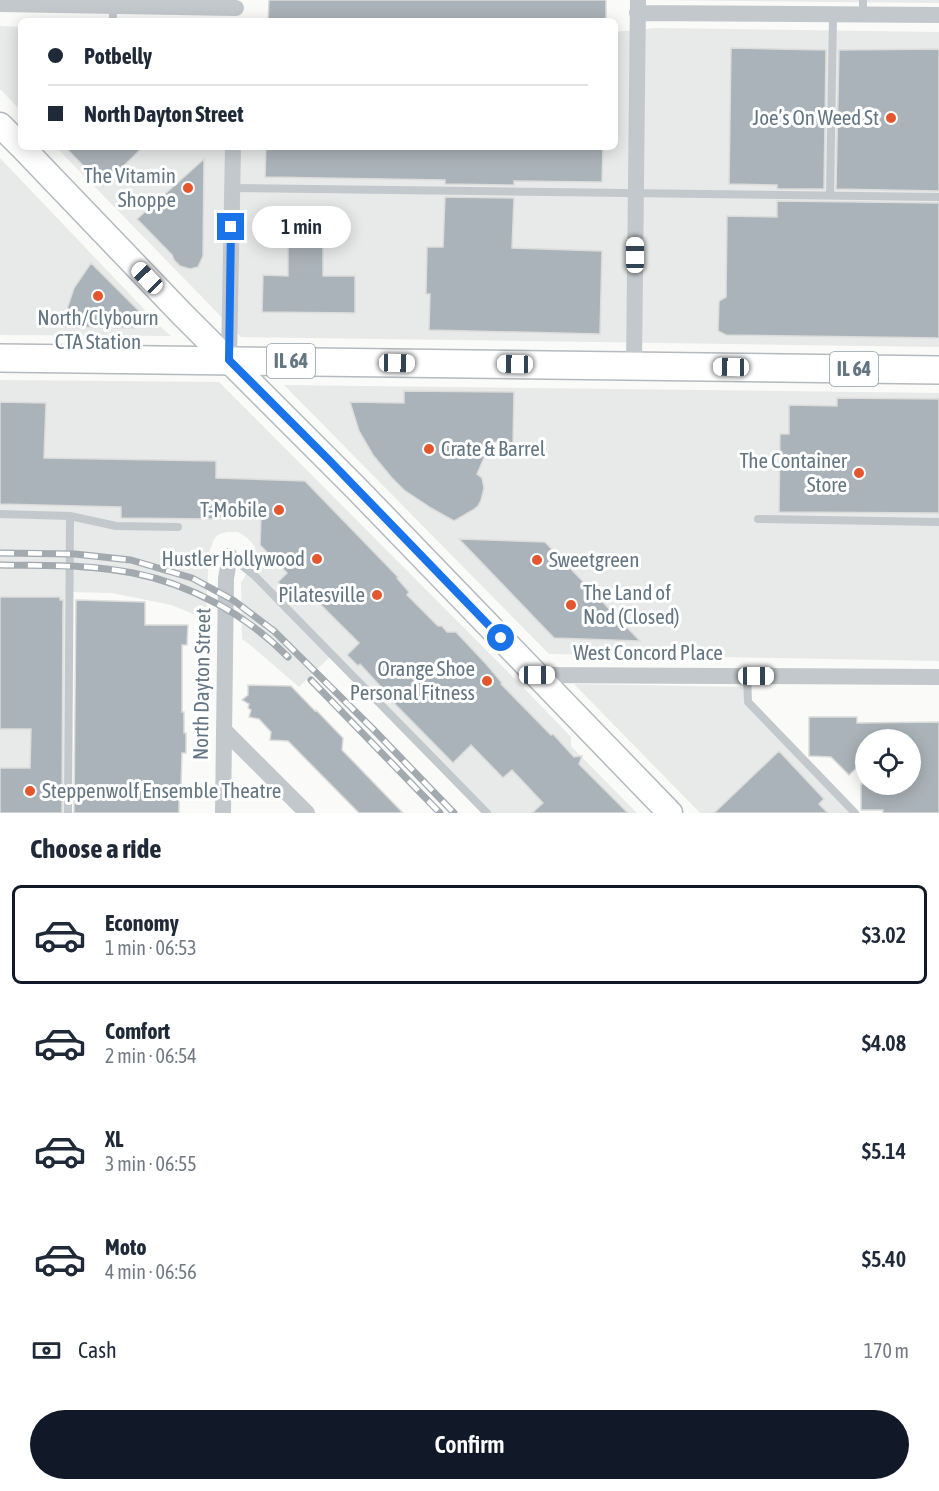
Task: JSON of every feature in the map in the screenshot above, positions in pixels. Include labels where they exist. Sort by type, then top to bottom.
[{"type":"main road","points":[[0,125],[18,144]]},
{"type":"main road","points":[[24,150],[182,314],[356,488],[670,813]]},
{"type":"main road","name":"IL 64","points":[[0,358],[939,370]]},
{"type":"street","points":[[0,4],[80,3],[113,14],[236,10]]},
{"type":"street","points":[[634,366],[638,7],[833,15],[863,7],[939,15]]},
{"type":"street","points":[[229,360],[233,150]]},
{"type":"street","name":"North Dayton Street","points":[[223,813],[226,578],[230,556]]},
{"type":"street","name":"West Concord Place","points":[[537,675],[939,677]]},
{"type":"street","points":[[225,731],[307,813]]},
{"type":"lane","points":[[830,195],[833,15]]},
{"type":"lane","points":[[232,188],[939,196]]},
{"type":"lane","points":[[0,514],[70,516],[116,526],[178,527]]},
{"type":"lane","points":[[68,813],[70,516]]},
{"type":"lane","points":[[758,519],[939,522]]},
{"type":"lane","points":[[230,556],[254,575],[487,813]]},
{"type":"lane","points":[[747,676],[748,702],[855,813]]},
{"type":"shaded area","points":[[654,0],[939,0],[939,3]]},
{"type":"shaded area","points":[[0,26],[18,27],[18,108],[0,89]]},
{"type":"shaded area","points":[[656,28],[939,32],[939,347],[241,337],[59,150],[618,150],[618,32]]},
{"type":"shaded area","points":[[0,158],[162,328],[171,336],[0,335]]},
{"type":"shaded area","points":[[0,380],[219,382],[520,684],[571,737],[571,746],[637,813],[487,813],[332,655],[299,687],[242,639],[241,583],[255,560],[256,552],[254,545],[246,537],[238,532],[228,532],[219,534],[214,539],[209,553],[206,619],[171,605],[112,593],[69,592],[68,813],[0,813]]},
{"type":"shaded area","points":[[284,385],[939,393],[939,661],[549,654]]},
{"type":"shaded area","points":[[574,684],[747,687],[748,702],[855,813],[700,813]]},
{"type":"building","points":[[269,0],[606,0],[606,18],[268,18]]},
{"type":"building","points":[[731,48],[826,50],[824,189],[777,189],[777,185],[729,184]]},
{"type":"building","points":[[939,49],[939,191],[836,189],[839,50]]},
{"type":"building","points":[[68,150],[140,150],[103,186]]},
{"type":"building","points":[[266,150],[603,150],[602,182],[514,181],[514,185],[445,184],[445,180],[265,177]]},
{"type":"building","name":"The Vitamin Shoppe","points":[[204,159],[203,256],[198,267],[190,269],[180,266],[137,219]]},
{"type":"building","points":[[445,197],[514,198],[512,248],[602,251],[600,334],[429,330],[430,294],[426,294],[427,247],[443,247]]},
{"type":"building","points":[[777,201],[939,203],[939,338],[726,335],[718,331],[719,301],[726,297],[727,216],[777,217]]},
{"type":"building","points":[[288,238],[323,238],[323,276],[355,276],[355,313],[262,312],[263,275],[288,276]]},
{"type":"building","name":"North/Clybourn CTA Station","points":[[91,263],[142,314],[135,328],[65,327],[66,312],[74,288]]},
{"type":"building","name":"Crate & Barrel","points":[[404,391],[514,392],[513,443],[491,442],[477,474],[482,478],[484,488],[481,500],[473,510],[454,521],[404,490],[373,455],[359,431],[350,402],[404,403]]},
{"type":"building","name":"The Container Store","points":[[837,398],[939,399],[939,513],[779,512],[780,434],[789,434],[789,405],[837,406]]},
{"type":"building","points":[[0,402],[46,403],[44,458],[216,461],[216,478],[305,481],[398,577],[409,592],[407,595],[438,626],[442,626],[447,632],[456,632],[487,665],[501,684],[551,735],[553,734],[574,757],[582,756],[579,764],[628,813],[532,813],[543,803],[512,770],[503,778],[471,745],[453,763],[391,700],[360,664],[358,666],[347,655],[359,643],[303,587],[292,598],[278,582],[287,573],[260,545],[261,518],[121,518],[121,507],[0,504]]},
{"type":"building","points":[[459,539],[545,542],[640,641],[554,638]]},
{"type":"building","points":[[0,597],[60,597],[60,600],[63,600],[62,813],[0,813],[0,768],[30,768],[31,729],[0,729]]},
{"type":"building","points":[[76,600],[145,602],[145,625],[188,625],[187,645],[182,645],[182,712],[184,712],[186,753],[182,753],[179,813],[74,813]]},
{"type":"building","points":[[248,685],[291,686],[343,738],[342,750],[403,813],[359,813],[288,741],[270,740],[271,732],[259,719],[249,717],[251,710],[248,708],[249,704],[242,700],[248,695]]},
{"type":"building","points":[[809,717],[857,717],[857,723],[939,722],[939,813],[883,813],[883,810],[861,810],[861,795],[921,795],[921,729],[855,729],[855,769],[849,775],[831,757],[809,756]]},
{"type":"building","points":[[779,751],[824,799],[819,804],[828,813],[714,813]]},
{"type":"railway","points":[[0,553],[75,554],[131,560],[192,578],[233,600],[274,631],[454,813]]},
{"type":"railway","points":[[0,565],[100,568],[133,573],[176,585],[236,615],[255,628],[288,657]]},
{"type":"railway","points":[[311,680],[440,813]]},
{"type":"place","name":"Joe’s On Weed St","points":[[891,118]]},
{"type":"place","name":"The Vitamin Shoppe","points":[[188,188]]},
{"type":"place","name":"North/Clybourn CTA Station","points":[[98,296]]},
{"type":"place","name":"Crate & Barrel","points":[[429,449]]},
{"type":"place","name":"The Container Store","points":[[859,473]]},
{"type":"place","name":"T-Mobile","points":[[279,510]]},
{"type":"place","name":"Hustler Hollywood","points":[[317,559]]},
{"type":"place","name":"Sweetgreen","points":[[537,560]]},
{"type":"place","name":"Pilatesville","points":[[377,595]]},
{"type":"place","name":"The Land of Nod (Closed)","points":[[571,605]]},
{"type":"place","name":"Orange Shoe Personal Fitness","points":[[487,681]]},
{"type":"place","name":"Steppenwolf Ensemble Theatre","points":[[30,791]]},
{"type":"route","points":[[231,227],[229,360],[501,638]]}]
